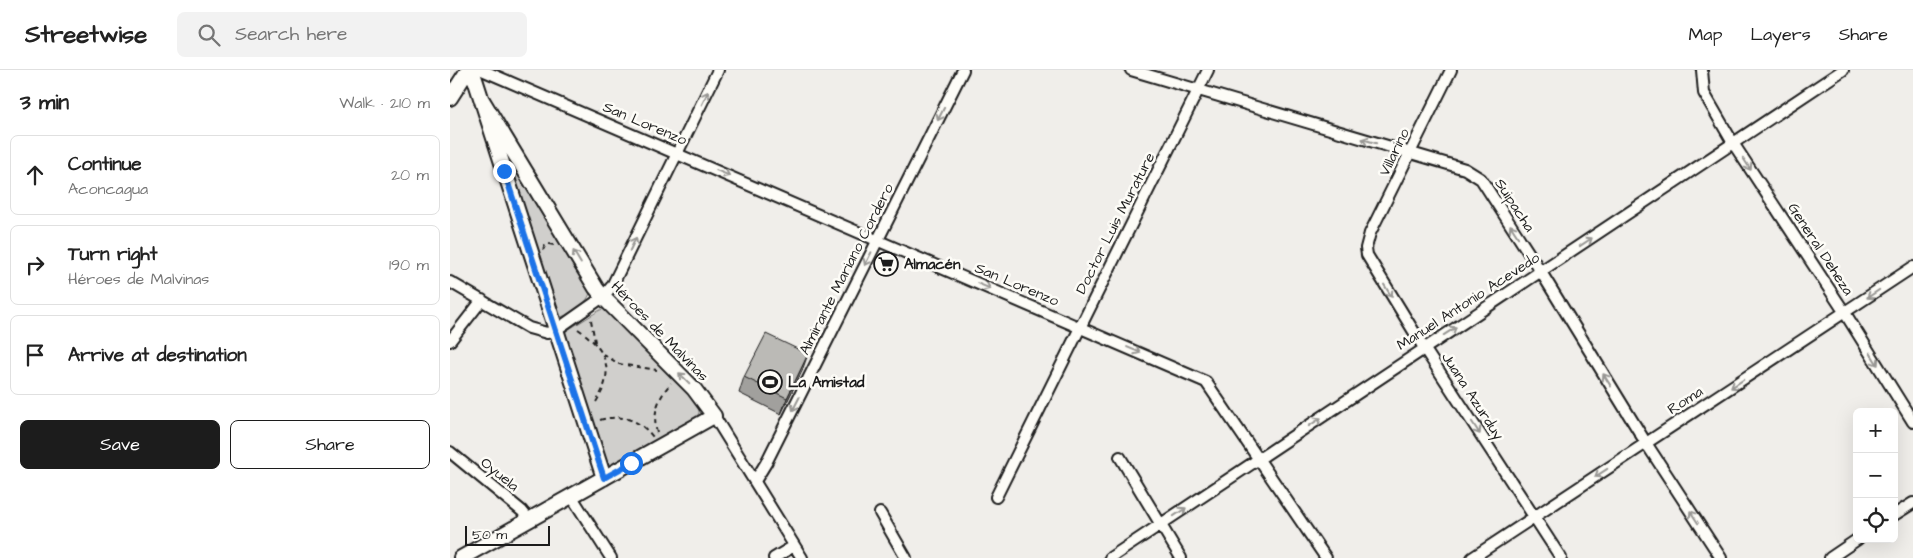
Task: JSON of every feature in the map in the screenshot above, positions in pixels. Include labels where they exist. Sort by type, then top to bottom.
[{"type":"street","points":[[450,98],[468,70]]},
{"type":"street","name":"Héroes de Malvinas","points":[[472,70],[604,478]]},
{"type":"street","name":"San Lorenzo","points":[[482,70],[1206,382],[1326,558]]},
{"type":"street","points":[[450,282],[529,328],[547,333],[556,330],[603,297],[612,286],[718,70]]},
{"type":"street","name":"Almirante Mariano Cordero","points":[[755,481],[766,463],[963,70]]},
{"type":"street","name":"Suipacha","points":[[1131,70],[1465,170],[1480,179],[1541,272],[1646,443],[1721,558]]},
{"type":"street","name":"Doctor Luis Murature","points":[[996,497],[1208,70]]},
{"type":"street","name":"Villarino","points":[[1366,248],[1370,233],[1451,70]]},
{"type":"street","name":"General Deheza","points":[[1702,70],[1704,93],[1733,143],[1845,313],[1913,422]]},
{"type":"street","name":"Manuel Antonio Acevedo","points":[[1110,558],[1843,70]]},
{"type":"street","name":"Héroes de Malvinas","points":[[482,100],[603,297],[702,398],[802,558]]},
{"type":"street","name":"Juana Azurduy","points":[[1366,248],[1370,260],[1424,348],[1561,558]]},
{"type":"street","name":"Roma","points":[[1472,558],[1913,267]]},
{"type":"street","points":[[450,341],[482,300]]},
{"type":"street","points":[[461,558],[714,416]]},
{"type":"street","name":"Oyuela","points":[[450,452],[522,511],[530,520]]},
{"type":"street","points":[[1120,457],[1181,558]]},
{"type":"street","points":[[572,497],[611,558]]},
{"type":"street","points":[[1898,512],[1913,503]]},
{"type":"street","points":[[880,513],[906,558]]},
{"type":"street","points":[[1830,558],[1853,542]]},
{"type":"street","points":[[774,558],[794,546]]},
{"type":"path","points":[[543,255],[545,246],[553,244],[557,247]]},
{"type":"path","points":[[591,320],[595,342]]},
{"type":"path","points":[[578,329],[595,342],[603,354],[619,364],[645,369],[675,370],[657,405],[655,425],[661,446]]},
{"type":"path","points":[[582,412],[594,405],[604,386],[606,376],[603,354]]},
{"type":"path","points":[[587,426],[610,417],[630,419],[647,430],[661,446]]},
{"type":"shaded area","points":[[517,174],[590,293],[581,305],[567,315],[558,317],[514,175]]},
{"type":"shaded area","points":[[604,309],[699,406],[699,413],[696,418],[615,464],[609,464],[605,461],[565,337],[566,331]]},
{"type":"building","name":"La Amistad","points":[[766,334],[808,354],[787,398],[744,377]]},
{"type":"place","name":"Almacén","points":[[886,264]]},
{"type":"place","name":"La Amistad","points":[[770,382]]},
{"type":"route","points":[[504,171],[604,478],[631,463]]}]
